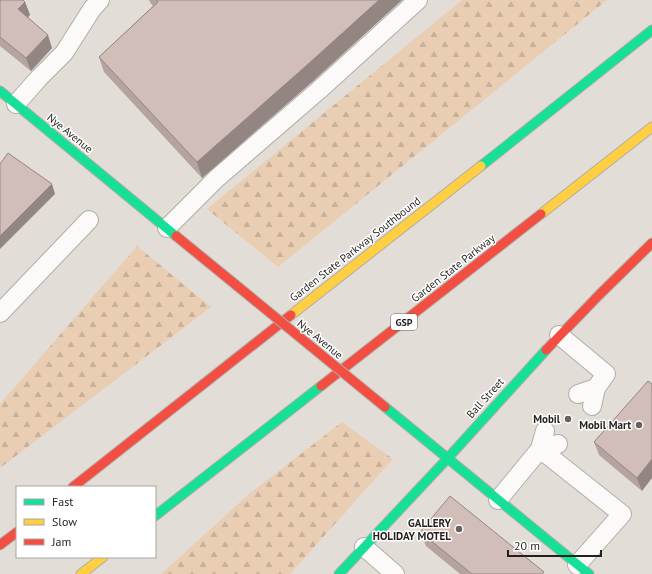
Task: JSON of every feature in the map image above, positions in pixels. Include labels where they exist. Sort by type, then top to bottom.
[{"type":"main road","name":"Garden State Parkway Southbound","points":[[74,486],[212,375],[492,158],[652,30]]},
{"type":"main road","name":"Nye Avenue","points":[[0,91],[583,569]]},
{"type":"main road","name":"Garden State Parkway","points":[[156,515],[652,127]]},
{"type":"main road","name":"Ball Street","points":[[339,574],[559,335],[652,243]]},
{"type":"main road","points":[[0,545],[16,533]]},
{"type":"main road","points":[[81,574],[101,558]]},
{"type":"lane","points":[[167,228],[216,179],[418,0]]},
{"type":"lane","points":[[16,104],[64,53],[92,3]]},
{"type":"lane","points":[[0,314],[89,220]]},
{"type":"lane","points":[[559,335],[606,374],[596,388],[592,406]]},
{"type":"lane","points":[[578,394],[596,388]]},
{"type":"lane","points":[[498,500],[540,449],[545,431]]},
{"type":"lane","points":[[540,449],[558,444]]},
{"type":"lane","points":[[540,449],[622,514],[583,569]]},
{"type":"lane","points":[[364,547],[395,574]]},
{"type":"green space","points":[[462,0],[607,0],[278,267],[207,209]]},
{"type":"green space","points":[[137,246],[211,307],[0,468],[0,404]]},
{"type":"green space","points":[[342,422],[393,459],[290,574],[161,574],[249,494]]},
{"type":"building","points":[[0,0],[23,0],[25,2],[18,9],[48,35],[26,58],[0,37]]},
{"type":"building","points":[[156,0],[379,0],[197,162],[99,57],[158,2]]},
{"type":"building","points":[[8,153],[52,184],[0,236],[0,164]]},
{"type":"building","name":"Mobil Mart","points":[[648,381],[652,384],[652,459],[637,478],[594,442]]},
{"type":"building","name":"GALLERY HOLIDAY MOTEL","points":[[450,496],[544,572],[542,574],[472,574],[420,532]]},
{"type":"traffic: fast","points":[[481,166],[652,30]]},
{"type":"traffic: fast","points":[[0,91],[176,236]]},
{"type":"traffic: fast","points":[[339,574],[447,459],[546,350]]},
{"type":"traffic: fast","points":[[156,515],[321,386]]},
{"type":"traffic: fast","points":[[385,407],[589,574]]},
{"type":"traffic: slow","points":[[541,214],[652,127]]},
{"type":"traffic: slow","points":[[291,315],[481,166]]},
{"type":"traffic: slow","points":[[81,574],[102,558]]},
{"type":"traffic: jam","points":[[321,386],[541,214]]},
{"type":"traffic: jam","points":[[176,236],[236,285]]},
{"type":"traffic: jam","points":[[546,350],[652,243]]},
{"type":"traffic: jam","points":[[236,285],[385,407]]},
{"type":"traffic: jam","points":[[74,486],[291,315]]},
{"type":"traffic: jam","points":[[0,545],[16,533]]},
{"type":"place","name":"Mobil","points":[[568,419]]},
{"type":"place","name":"Mobil Mart","points":[[639,425]]},
{"type":"place","name":"GALLERY HOLIDAY MOTEL","points":[[459,529]]}]
